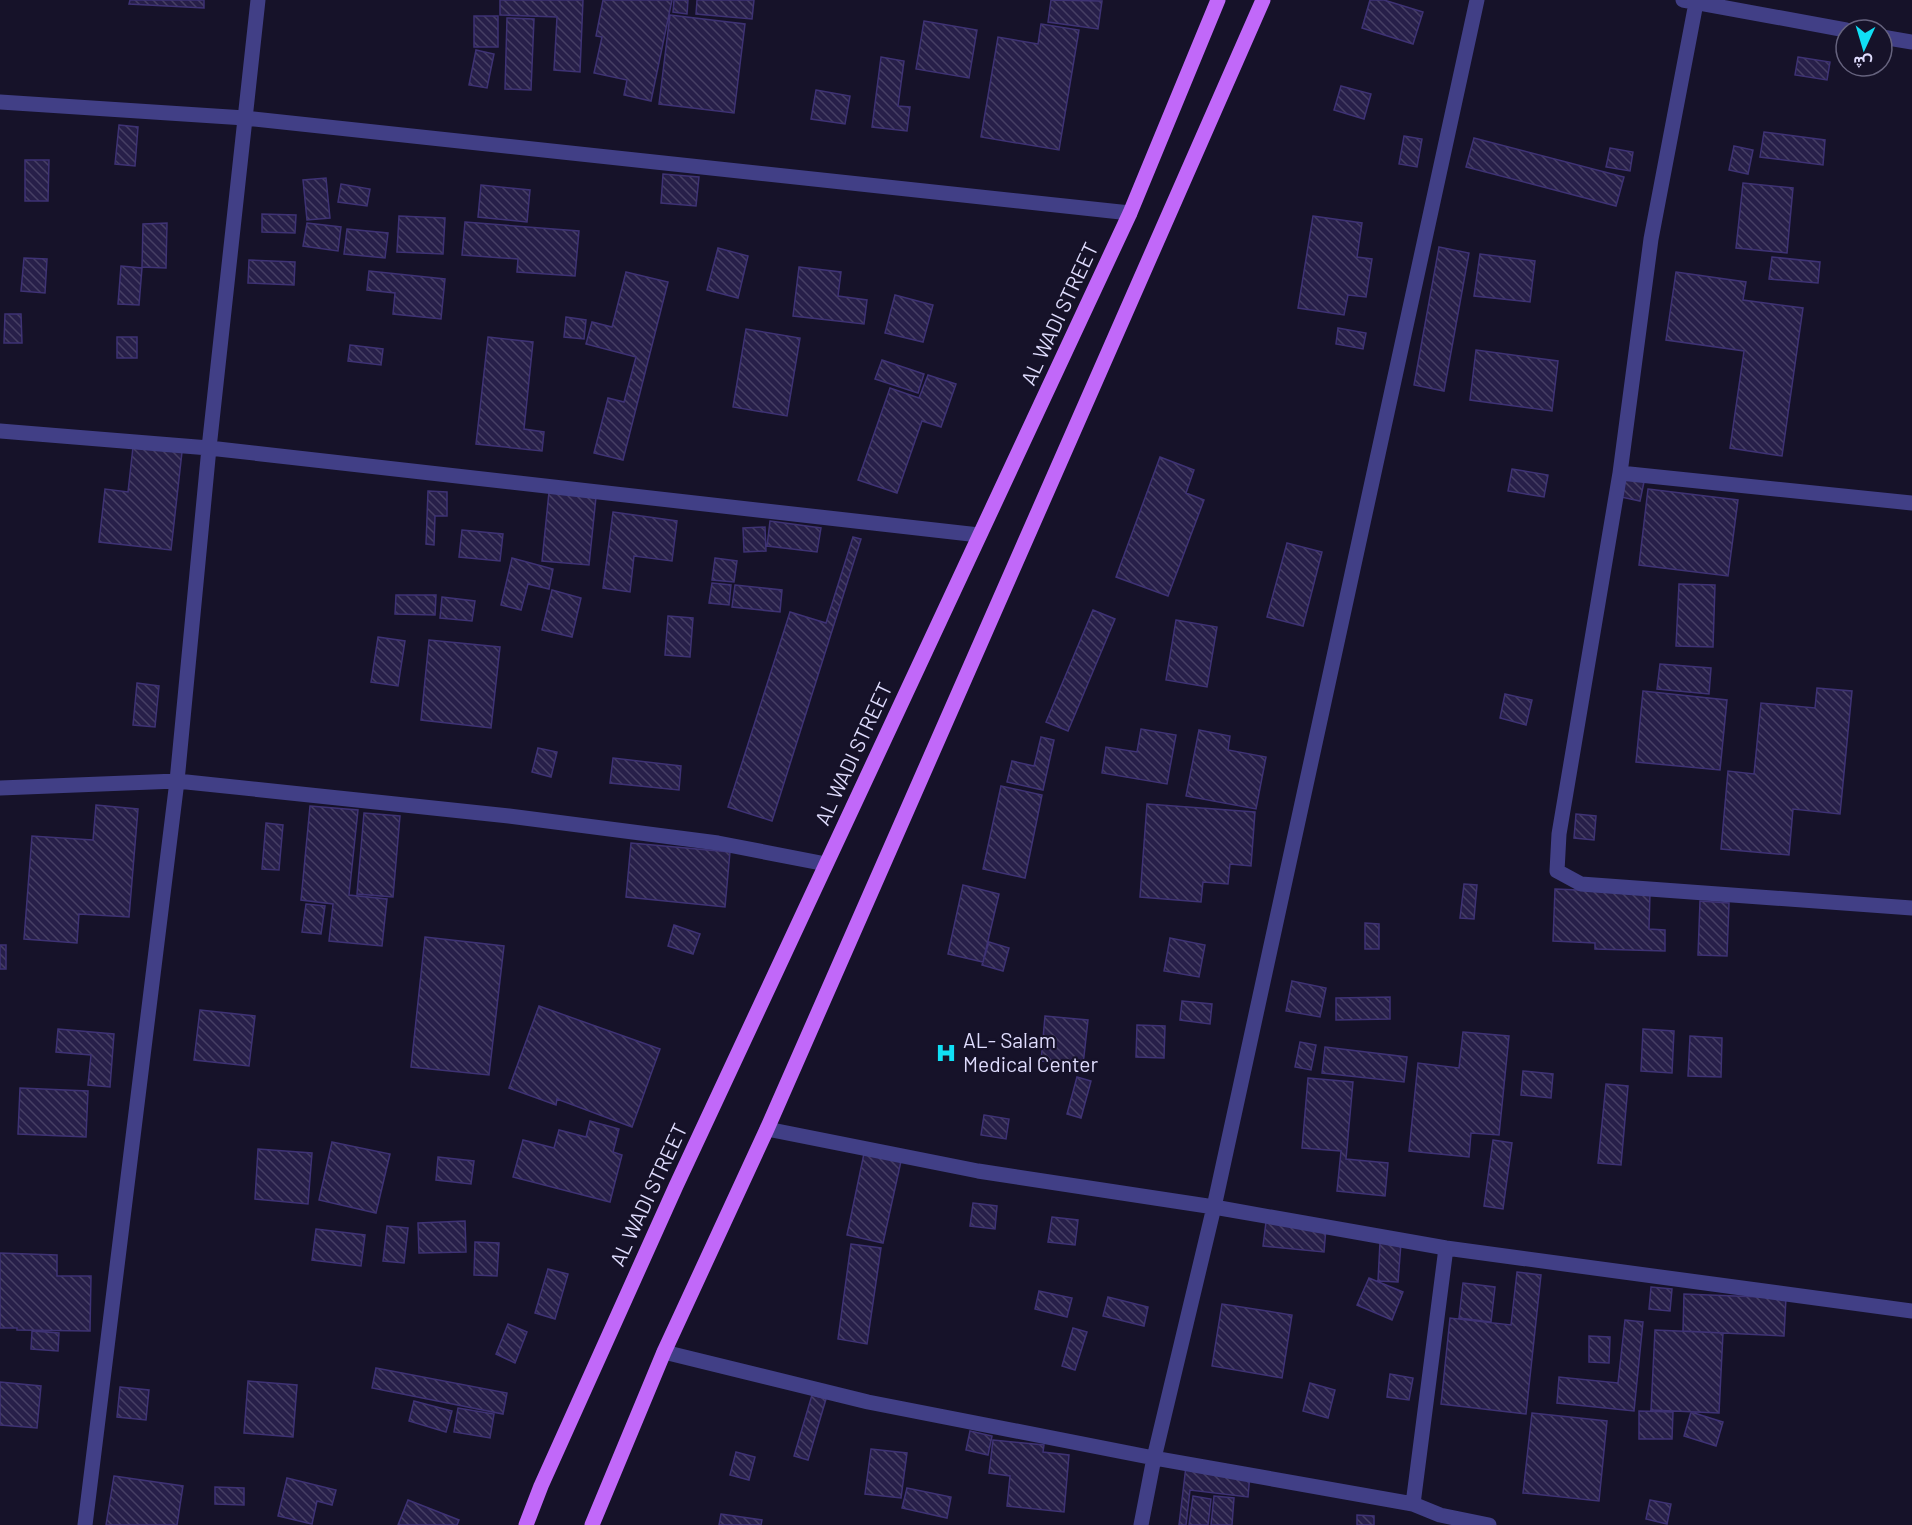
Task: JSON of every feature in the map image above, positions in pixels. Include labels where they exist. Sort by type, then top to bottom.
[{"type":"main road","name":"AL WADI STREET","points":[[526,1525],[541,1485],[666,1207],[1130,213],[1218,0]]},
{"type":"main road","points":[[592,1525],[664,1352],[767,1130],[1263,0]]},
{"type":"street","points":[[85,1525],[177,781],[209,448],[258,0]]},
{"type":"street","points":[[1141,1525],[1154,1458],[1214,1207],[1477,0]]},
{"type":"street","points":[[1834,28],[1689,1],[1651,239],[1620,473],[1558,834],[1557,871],[1581,884],[1912,908]]},
{"type":"street","points":[[1894,39],[1912,42]]},
{"type":"street","points":[[0,102],[245,118],[1130,213]]},
{"type":"street","points":[[0,431],[209,448],[979,535]]},
{"type":"street","points":[[1620,473],[1912,502]]},
{"type":"street","points":[[0,788],[177,781],[509,816],[718,843],[826,864]]},
{"type":"street","points":[[767,1130],[978,1171],[1214,1207],[1446,1248],[1912,1311]]},
{"type":"street","points":[[1413,1504],[1446,1248]]},
{"type":"street","points":[[664,1352],[868,1402],[1154,1458],[1413,1504],[1440,1520],[1489,1525]]},
{"type":"building","points":[[130,0],[204,0],[204,8],[129,4]]},
{"type":"building","points":[[500,0],[583,0],[580,72],[554,70],[557,17],[500,15]]},
{"type":"building","points":[[603,0],[672,0],[651,101],[624,95],[627,80],[594,73],[602,37],[596,36]]},
{"type":"building","points":[[674,0],[688,0],[687,14],[673,12]]},
{"type":"building","points":[[697,0],[754,0],[752,19],[696,14]]},
{"type":"building","points":[[1051,0],[1102,1],[1098,29],[1048,22]]},
{"type":"building","points":[[1370,0],[1384,0],[1423,12],[1413,44],[1362,28]]},
{"type":"building","points":[[670,15],[745,24],[734,113],[659,104]]},
{"type":"building","points":[[474,16],[498,16],[498,47],[474,47]]},
{"type":"building","points":[[507,18],[534,19],[531,90],[505,89]]},
{"type":"building","points":[[924,21],[977,30],[969,78],[916,69]]},
{"type":"building","points":[[1041,24],[1079,30],[1059,150],[981,137],[998,37],[1038,44]]},
{"type":"building","points":[[476,50],[494,54],[487,88],[469,85]]},
{"type":"building","points":[[881,57],[904,61],[898,106],[910,107],[907,131],[872,127]]},
{"type":"building","points":[[1798,57],[1830,62],[1827,80],[1795,75]]},
{"type":"building","points":[[1341,86],[1371,94],[1364,119],[1334,110]]},
{"type":"building","points":[[816,90],[850,96],[845,124],[811,119]]},
{"type":"building","points":[[119,125],[138,127],[135,166],[115,164]]},
{"type":"building","points":[[1764,132],[1825,140],[1823,165],[1760,157]]},
{"type":"building","points":[[1404,136],[1422,139],[1417,167],[1399,164]]},
{"type":"building","points":[[1474,138],[1624,177],[1616,206],[1466,167]]},
{"type":"building","points":[[1734,146],[1753,150],[1748,174],[1729,170]]},
{"type":"building","points":[[1610,148],[1633,152],[1630,171],[1606,167]]},
{"type":"building","points":[[25,160],[49,160],[48,201],[25,201]]},
{"type":"building","points":[[663,174],[699,177],[696,206],[661,203]]},
{"type":"building","points":[[326,178],[330,218],[307,220],[303,180]]},
{"type":"building","points":[[1743,183],[1793,188],[1787,253],[1736,248]]},
{"type":"building","points":[[341,184],[370,189],[367,206],[338,202]]},
{"type":"building","points":[[481,185],[530,190],[527,222],[478,217]]},
{"type":"building","points":[[262,214],[296,215],[295,233],[262,232]]},
{"type":"building","points":[[399,216],[445,218],[443,254],[397,252]]},
{"type":"building","points":[[1313,216],[1362,223],[1357,257],[1372,259],[1366,297],[1348,295],[1344,315],[1298,308]]},
{"type":"building","points":[[465,222],[579,231],[575,276],[517,272],[518,259],[462,255]]},
{"type":"building","points":[[167,223],[166,268],[142,267],[143,224]]},
{"type":"building","points":[[307,223],[341,227],[338,251],[303,246]]},
{"type":"building","points":[[347,229],[388,233],[385,258],[344,254]]},
{"type":"building","points":[[1439,247],[1469,253],[1444,391],[1414,385]]},
{"type":"building","points":[[718,248],[748,256],[738,298],[707,290]]},
{"type":"building","points":[[1480,254],[1535,261],[1530,302],[1474,296]]},
{"type":"building","points":[[1772,257],[1820,262],[1818,283],[1769,279]]},
{"type":"building","points":[[24,258],[47,259],[45,293],[21,291]]},
{"type":"building","points":[[249,260],[295,262],[294,285],[248,283]]},
{"type":"building","points":[[121,266],[142,268],[139,305],[118,304]]},
{"type":"building","points":[[799,267],[841,272],[838,296],[867,300],[864,324],[793,316]]},
{"type":"building","points":[[369,271],[445,279],[441,319],[393,314],[395,293],[367,290]]},
{"type":"building","points":[[626,272],[668,282],[623,460],[594,453],[608,398],[624,402],[636,357],[586,344],[592,322],[612,327]]},
{"type":"building","points":[[1676,272],[1746,282],[1743,300],[1803,308],[1782,456],[1730,448],[1744,351],[1666,340]]},
{"type":"building","points":[[895,295],[933,305],[923,342],[885,333]]},
{"type":"building","points":[[5,314],[21,314],[22,343],[4,343]]},
{"type":"building","points":[[566,317],[586,320],[584,339],[564,337]]},
{"type":"building","points":[[1338,328],[1366,333],[1363,349],[1336,344]]},
{"type":"building","points":[[746,329],[800,338],[787,416],[733,407]]},
{"type":"building","points":[[117,337],[137,337],[137,358],[117,358]]},
{"type":"building","points":[[488,337],[533,342],[524,429],[544,432],[542,451],[476,444]]},
{"type":"building","points":[[350,345],[383,349],[381,365],[348,361]]},
{"type":"building","points":[[1476,350],[1558,361],[1552,411],[1470,400]]},
{"type":"building","points":[[882,360],[924,374],[918,393],[875,379]]},
{"type":"building","points":[[928,375],[956,384],[941,427],[922,421],[897,493],[858,480],[890,388],[919,398]]},
{"type":"building","points":[[133,447],[182,452],[171,550],[99,542],[105,489],[128,492]]},
{"type":"building","points":[[1160,457],[1194,470],[1186,493],[1204,500],[1168,596],[1116,577]]},
{"type":"building","points":[[1512,469],[1548,475],[1544,497],[1508,491]]},
{"type":"building","points":[[1625,474],[1645,477],[1640,501],[1621,497]]},
{"type":"building","points":[[1648,489],[1738,500],[1728,576],[1639,565]]},
{"type":"building","points":[[428,491],[447,492],[447,516],[435,516],[434,545],[426,544]]},
{"type":"building","points":[[549,492],[596,497],[589,565],[542,561]]},
{"type":"building","points":[[613,512],[677,521],[672,561],[634,556],[630,592],[603,588]]},
{"type":"building","points":[[770,521],[821,528],[817,552],[767,546]]},
{"type":"building","points":[[765,527],[766,551],[744,552],[743,528]]},
{"type":"building","points":[[462,530],[503,534],[500,561],[459,557]]},
{"type":"building","points":[[853,537],[861,539],[772,821],[728,807],[790,612],[826,623]]},
{"type":"building","points":[[1287,543],[1322,552],[1303,626],[1267,617]]},
{"type":"building","points":[[512,558],[553,569],[549,589],[528,584],[521,610],[501,605]]},
{"type":"building","points":[[715,558],[737,561],[734,582],[712,580]]},
{"type":"building","points":[[712,583],[731,585],[729,605],[709,603]]},
{"type":"building","points":[[1679,584],[1715,585],[1713,647],[1676,646]]},
{"type":"building","points":[[735,585],[782,590],[780,612],[732,607]]},
{"type":"building","points":[[552,590],[581,598],[572,637],[542,630]]},
{"type":"building","points":[[396,595],[436,595],[435,615],[395,614]]},
{"type":"building","points":[[442,597],[475,601],[472,621],[440,618]]},
{"type":"building","points":[[1093,610],[1115,619],[1068,731],[1046,722]]},
{"type":"building","points":[[668,616],[693,618],[690,657],[665,655]]},
{"type":"building","points":[[1176,620],[1217,627],[1207,687],[1166,680]]},
{"type":"building","points":[[378,637],[405,641],[398,686],[371,682]]},
{"type":"building","points":[[429,640],[500,647],[491,728],[421,720]]},
{"type":"building","points":[[1660,664],[1711,668],[1709,694],[1657,689]]},
{"type":"building","points":[[137,683],[159,686],[155,727],[133,725]]},
{"type":"building","points":[[1817,688],[1852,691],[1840,814],[1793,809],[1789,855],[1721,849],[1728,771],[1754,774],[1761,703],[1815,708]]},
{"type":"building","points":[[1643,691],[1727,700],[1720,770],[1636,762]]},
{"type":"building","points":[[1505,694],[1532,700],[1526,725],[1500,718]]},
{"type":"building","points":[[1141,729],[1176,735],[1167,784],[1102,773],[1106,747],[1137,752]]},
{"type":"building","points":[[1199,730],[1230,736],[1228,750],[1266,757],[1256,809],[1186,796]]},
{"type":"building","points":[[1041,737],[1054,740],[1043,790],[1007,782],[1012,761],[1034,766]]},
{"type":"building","points":[[538,748],[557,752],[551,777],[532,772]]},
{"type":"building","points":[[613,758],[681,766],[679,790],[610,783]]},
{"type":"building","points":[[1001,786],[1042,795],[1025,878],[983,869]]},
{"type":"building","points":[[1147,804],[1255,812],[1251,866],[1230,864],[1228,884],[1203,882],[1201,902],[1140,897]]},
{"type":"building","points":[[96,805],[138,809],[129,917],[79,914],[77,943],[24,939],[32,836],[93,840]]},
{"type":"building","points":[[310,806],[358,810],[349,895],[387,899],[382,946],[329,941],[333,904],[301,900]]},
{"type":"building","points":[[364,813],[400,816],[393,897],[357,894]]},
{"type":"building","points":[[1576,814],[1596,816],[1594,840],[1574,838]]},
{"type":"building","points":[[266,823],[283,825],[279,870],[262,869]]},
{"type":"building","points":[[631,843],[730,852],[725,907],[626,897]]},
{"type":"building","points":[[1464,884],[1477,885],[1474,919],[1460,918]]},
{"type":"building","points":[[963,885],[999,894],[983,962],[948,954]]},
{"type":"building","points":[[1555,889],[1650,893],[1649,929],[1665,930],[1665,951],[1595,949],[1595,943],[1553,941]]},
{"type":"building","points":[[1700,901],[1729,903],[1727,956],[1698,955]]},
{"type":"building","points":[[306,904],[325,906],[321,934],[302,932]]},
{"type":"building","points":[[1365,923],[1379,924],[1379,949],[1365,949]]},
{"type":"building","points":[[674,925],[700,934],[693,954],[668,946]]},
{"type":"building","points":[[425,937],[504,946],[489,1075],[411,1067]]},
{"type":"building","points":[[1170,938],[1205,945],[1199,977],[1164,971]]},
{"type":"building","points":[[989,942],[1009,948],[1003,971],[982,965]]},
{"type":"building","points":[[0,945],[6,945],[6,969],[0,969]]},
{"type":"building","points":[[1292,981],[1326,988],[1320,1017],[1286,1011]]},
{"type":"building","points":[[1390,997],[1390,1019],[1336,1020],[1336,998]]},
{"type":"building","points":[[1182,1001],[1212,1004],[1210,1024],[1180,1020]]},
{"type":"building","points":[[539,1006],[660,1049],[632,1127],[557,1099],[556,1105],[509,1088]]},
{"type":"building","points":[[200,1010],[255,1016],[249,1066],[194,1060]]},
{"type":"building","points":[[1045,1016],[1088,1020],[1083,1065],[1041,1061]]},
{"type":"building","points":[[1137,1025],[1165,1026],[1164,1058],[1136,1057]]},
{"type":"building","points":[[58,1029],[114,1034],[110,1087],[88,1085],[91,1055],[56,1052]]},
{"type":"building","points":[[1643,1029],[1674,1031],[1672,1073],[1641,1071]]},
{"type":"building","points":[[1463,1032],[1509,1036],[1499,1135],[1471,1133],[1469,1157],[1409,1151],[1418,1063],[1459,1068]]},
{"type":"building","points":[[1690,1036],[1722,1038],[1721,1077],[1688,1076]]},
{"type":"building","points":[[1300,1042],[1316,1045],[1311,1070],[1295,1067]]},
{"type":"building","points":[[1325,1047],[1407,1057],[1404,1082],[1322,1073]]},
{"type":"building","points":[[1523,1071],[1553,1074],[1551,1098],[1521,1095]]},
{"type":"building","points":[[1077,1077],[1091,1081],[1081,1118],[1067,1114]]},
{"type":"building","points":[[1308,1078],[1353,1082],[1346,1159],[1388,1163],[1385,1196],[1337,1191],[1341,1151],[1302,1148]]},
{"type":"building","points":[[1606,1084],[1628,1086],[1621,1165],[1598,1163]]},
{"type":"building","points":[[20,1088],[88,1091],[86,1137],[18,1134]]},
{"type":"building","points":[[984,1115],[1009,1119],[1006,1139],[981,1135]]},
{"type":"building","points":[[590,1121],[619,1129],[613,1152],[622,1155],[610,1202],[513,1177],[523,1140],[554,1148],[559,1130],[586,1137]]},
{"type":"building","points":[[1493,1140],[1512,1143],[1503,1209],[1484,1206]]},
{"type":"building","points":[[332,1142],[390,1154],[376,1213],[319,1200]]},
{"type":"building","points":[[866,1144],[903,1152],[883,1243],[847,1235]]},
{"type":"building","points":[[258,1149],[312,1153],[308,1204],[255,1199]]},
{"type":"building","points":[[438,1157],[474,1161],[471,1184],[436,1180]]},
{"type":"building","points":[[973,1203],[997,1206],[995,1229],[970,1226]]},
{"type":"building","points":[[1052,1217],[1078,1220],[1075,1245],[1048,1242]]},
{"type":"building","points":[[465,1221],[466,1252],[419,1253],[418,1223]]},
{"type":"building","points":[[1266,1222],[1326,1228],[1324,1252],[1263,1246]]},
{"type":"building","points":[[387,1226],[408,1228],[404,1263],[383,1261]]},
{"type":"building","points":[[316,1229],[365,1235],[361,1266],[312,1260]]},
{"type":"building","points":[[475,1242],[499,1243],[497,1276],[474,1275]]},
{"type":"building","points":[[1380,1242],[1401,1243],[1398,1282],[1378,1281]]},
{"type":"building","points":[[851,1244],[881,1248],[867,1344],[838,1339]]},
{"type":"building","points":[[0,1253],[57,1255],[57,1276],[91,1276],[90,1331],[0,1328]]},
{"type":"building","points":[[548,1269],[568,1274],[555,1319],[535,1313]]},
{"type":"building","points":[[1517,1272],[1541,1275],[1526,1414],[1441,1404],[1450,1318],[1511,1325]]},
{"type":"building","points":[[1369,1278],[1403,1292],[1392,1320],[1357,1305]]},
{"type":"building","points":[[1463,1283],[1495,1287],[1491,1322],[1459,1318]]},
{"type":"building","points":[[1651,1287],[1672,1289],[1670,1311],[1649,1309]]},
{"type":"building","points":[[1039,1291],[1072,1298],[1067,1317],[1035,1309]]},
{"type":"building","points":[[1684,1294],[1786,1298],[1784,1336],[1683,1331]]},
{"type":"building","points":[[1108,1297],[1148,1307],[1144,1326],[1103,1316]]},
{"type":"building","points":[[1222,1304],[1292,1315],[1282,1378],[1212,1366]]},
{"type":"building","points":[[1625,1320],[1643,1322],[1634,1411],[1557,1403],[1559,1377],[1618,1383]]},
{"type":"building","points":[[508,1324],[527,1332],[515,1363],[496,1354]]},
{"type":"building","points":[[1073,1328],[1087,1332],[1075,1370],[1062,1366]]},
{"type":"building","points":[[1655,1330],[1723,1333],[1719,1413],[1651,1410]]},
{"type":"building","points":[[32,1331],[59,1333],[58,1351],[31,1349]]},
{"type":"building","points":[[1589,1336],[1610,1337],[1609,1363],[1589,1362]]},
{"type":"building","points":[[376,1368],[507,1393],[503,1414],[372,1388]]},
{"type":"building","points":[[1390,1374],[1413,1378],[1409,1400],[1387,1397]]},
{"type":"building","points":[[248,1381],[297,1385],[293,1437],[244,1433]]},
{"type":"building","points":[[0,1382],[41,1386],[37,1428],[0,1425]]},
{"type":"building","points":[[1310,1383],[1335,1390],[1328,1418],[1303,1411]]},
{"type":"building","points":[[120,1387],[149,1390],[146,1420],[117,1417]]},
{"type":"building","points":[[812,1395],[826,1399],[808,1460],[794,1456]]},
{"type":"building","points":[[414,1401],[452,1411],[446,1432],[409,1421]]},
{"type":"building","points":[[458,1408],[494,1414],[490,1438],[454,1432]]},
{"type":"building","points":[[1639,1411],[1673,1412],[1672,1439],[1639,1439]]},
{"type":"building","points":[[1691,1412],[1723,1422],[1716,1446],[1684,1436]]},
{"type":"building","points":[[1532,1413],[1607,1421],[1599,1501],[1523,1493]]},
{"type":"building","points":[[970,1431],[992,1436],[988,1455],[966,1450]]},
{"type":"building","points":[[993,1440],[1044,1445],[1043,1452],[1069,1455],[1064,1512],[1007,1506],[1010,1476],[989,1473]]},
{"type":"building","points":[[871,1449],[907,1453],[901,1498],[865,1494]]},
{"type":"building","points":[[736,1452],[755,1457],[749,1480],[730,1475]]},
{"type":"building","points":[[1186,1466],[1250,1474],[1248,1497],[1190,1490],[1186,1525],[1179,1525]]},
{"type":"building","points":[[114,1476],[183,1486],[177,1525],[106,1525]]},
{"type":"building","points":[[287,1478],[336,1490],[332,1505],[317,1501],[312,1524],[278,1516]]},
{"type":"building","points":[[215,1487],[244,1488],[244,1505],[215,1504]]},
{"type":"building","points":[[907,1488],[951,1497],[947,1518],[902,1508]]},
{"type":"building","points":[[1193,1496],[1211,1499],[1208,1525],[1189,1525]]},
{"type":"building","points":[[1214,1496],[1234,1498],[1232,1525],[1211,1525]]},
{"type":"building","points":[[408,1500],[459,1520],[457,1525],[398,1525]]},
{"type":"building","points":[[1650,1500],[1671,1504],[1667,1524],[1646,1519]]},
{"type":"building","points":[[721,1514],[762,1520],[761,1525],[719,1525]]},
{"type":"building","points":[[1357,1515],[1374,1516],[1374,1525],[1357,1525]]},
{"type":"place","name":"AL- Salam Medical Center","points":[[946,1053]]}]
